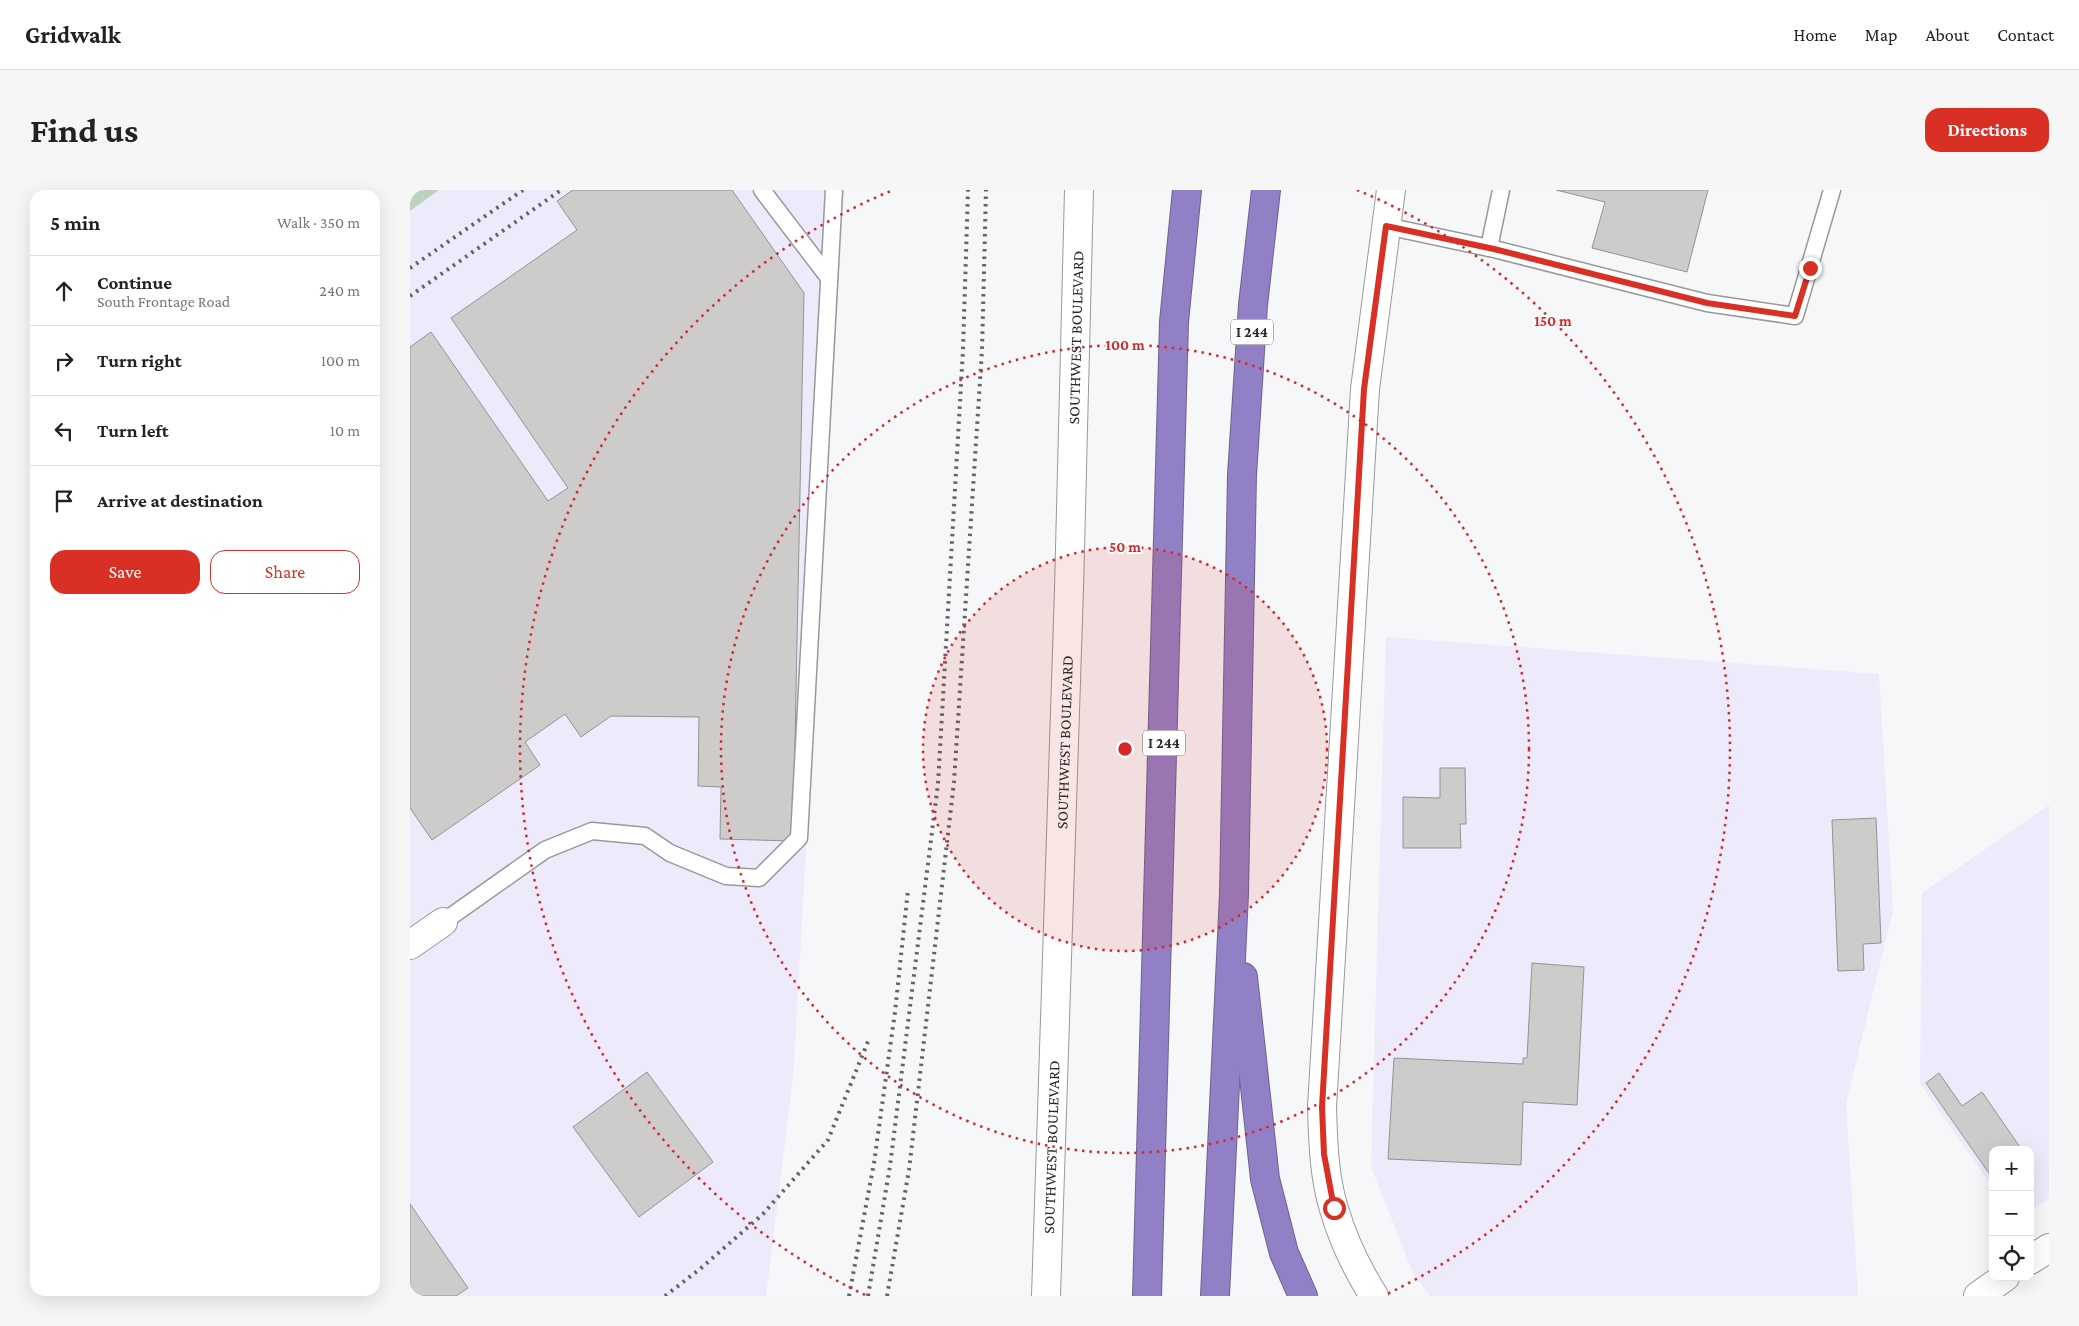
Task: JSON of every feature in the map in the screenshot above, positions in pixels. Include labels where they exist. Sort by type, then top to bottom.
[{"type":"highway","name":"I 244","points":[[1147,1296],[1174,322],[1187,190]]},
{"type":"highway","name":"I 244","points":[[1215,1296],[1234,894],[1242,475],[1253,305],[1266,190]]},
{"type":"highway","points":[[1234,894],[1264,1179],[1284,1252],[1303,1296]]},
{"type":"street","name":"SOUTHWEST BOULEVARD","points":[[1046,1296],[1079,190]]},
{"type":"street","points":[[1374,1296],[1358,1271],[1334,1208],[1324,1154],[1322,1107],[1364,389],[1391,190]]},
{"type":"street","points":[[410,945],[443,922]]},
{"type":"street","points":[[2034,1257],[2049,1248]]},
{"type":"street","points":[[1978,1296],[1999,1281]]},
{"type":"lane","points":[[762,190],[829,278]]},
{"type":"lane","points":[[443,922],[544,850],[592,831],[645,836],[670,854],[726,876],[760,878],[798,838],[834,190]]},
{"type":"lane","points":[[1489,248],[1501,190]]},
{"type":"lane","points":[[1386,226],[1489,248],[1707,303],[1795,316],[1832,190]]},
{"type":"shaded area","points":[[439,190],[844,190],[793,1077],[766,1296],[410,1296],[410,211]]},
{"type":"shaded area","points":[[1386,637],[1879,674],[1893,911],[1846,1103],[1858,1296],[1430,1296],[1413,1273],[1371,1167]]},
{"type":"shaded area","points":[[2049,805],[2049,1198],[2034,1208],[2034,1146],[1989,1146],[1989,1182],[1920,1084],[1922,893]]},
{"type":"green space","points":[[410,190],[439,190],[410,211]]},
{"type":"building","points":[[573,190],[732,190],[804,293],[793,841],[720,839],[721,787],[698,786],[699,717],[611,716],[581,737],[565,714],[525,742],[540,765],[432,840],[410,808],[410,347],[431,332],[548,501],[568,488],[451,318],[577,230],[557,201]]},
{"type":"building","points":[[1556,190],[1708,190],[1687,272],[1592,248],[1605,202]]},
{"type":"building","points":[[1440,768],[1465,768],[1466,824],[1460,824],[1461,848],[1403,848],[1403,797],[1440,798]]},
{"type":"building","points":[[1876,818],[1881,943],[1863,944],[1864,970],[1838,971],[1832,820]]},
{"type":"building","points":[[1532,963],[1584,967],[1577,1105],[1523,1102],[1521,1165],[1388,1159],[1394,1058],[1523,1064],[1523,1058],[1527,1058]]},
{"type":"building","points":[[647,1072],[713,1162],[639,1217],[573,1127]]},
{"type":"building","points":[[1939,1073],[1962,1106],[1982,1092],[2019,1146],[1989,1146],[1989,1173],[1926,1083]]},
{"type":"building","points":[[410,1204],[468,1288],[456,1296],[410,1296]]},
{"type":"railway","points":[[410,268],[523,190]]},
{"type":"railway","points":[[410,296],[561,190]]},
{"type":"railway","points":[[868,1296],[890,1166],[938,784],[963,350],[968,190]]},
{"type":"railway","points":[[887,1296],[909,1170],[954,782],[982,350],[986,190]]},
{"type":"railway","points":[[849,1296],[874,1163],[895,1012],[908,890]]},
{"type":"railway","points":[[665,1296],[700,1269],[763,1214],[828,1140],[869,1039]]},
{"type":"route","points":[[1334,1208],[1324,1154],[1322,1107],[1364,389],[1386,226],[1494,249],[1707,303],[1795,316],[1810,268]]}]
